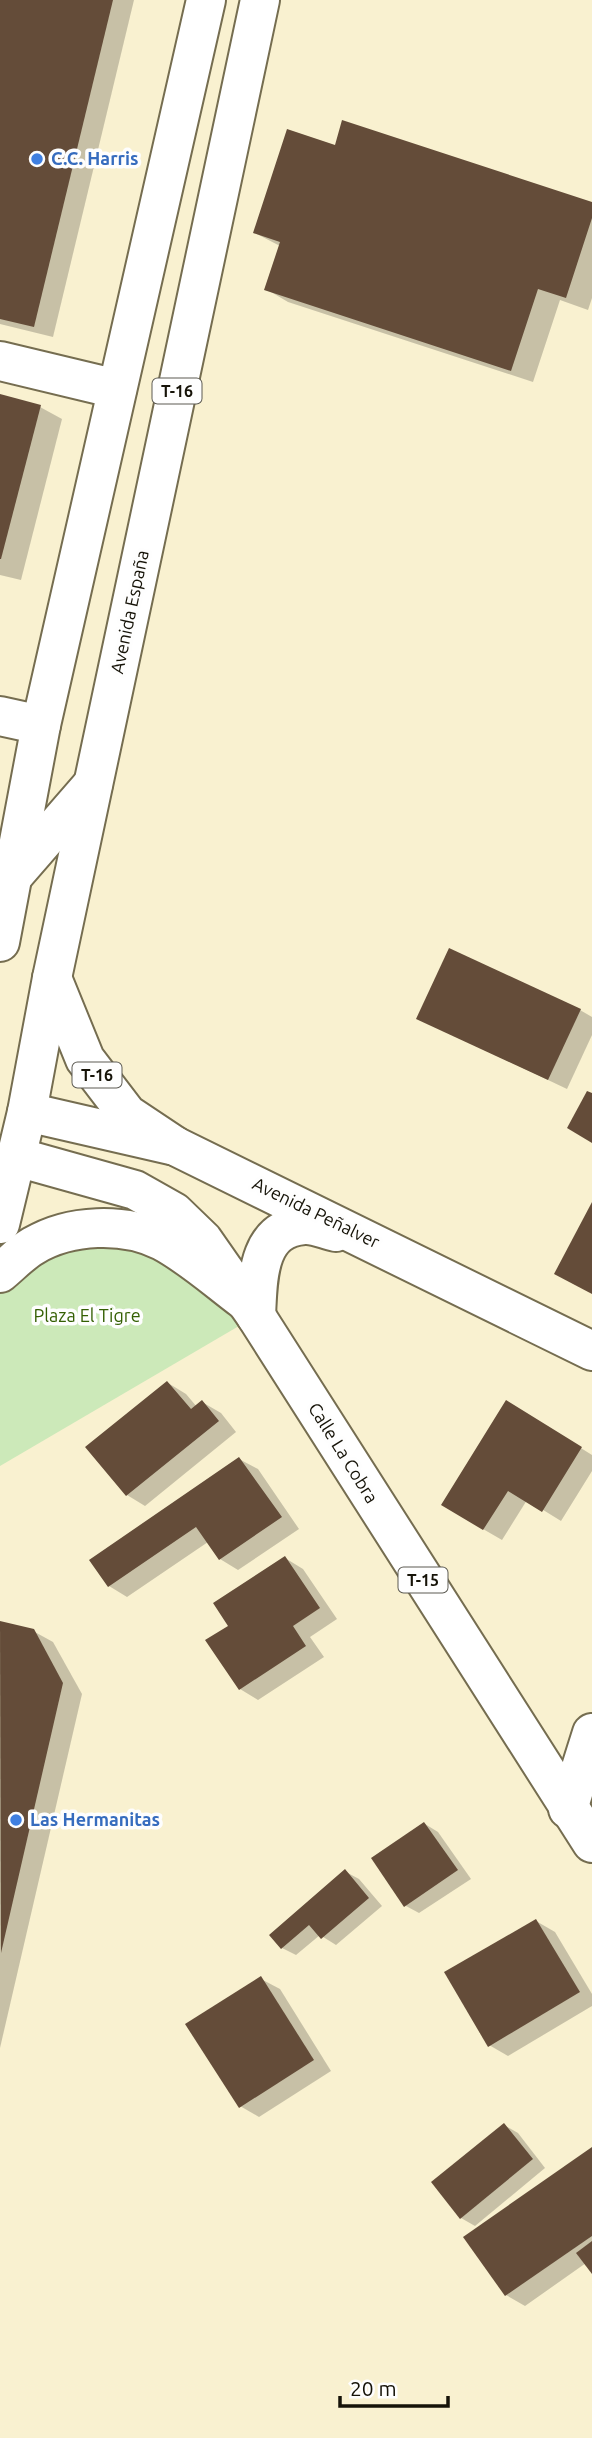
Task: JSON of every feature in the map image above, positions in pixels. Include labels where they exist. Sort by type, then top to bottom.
[{"type":"main road","points":[[0,942],[6,885],[206,0]]},
{"type":"main road","name":"Avenida España","points":[[0,1224],[13,1109],[52,978],[260,0]]},
{"type":"main road","points":[[0,361],[117,389]]},
{"type":"main road","points":[[0,716],[41,725]]},
{"type":"main road","name":"T-16","points":[[6,885],[94,782]]},
{"type":"main road","name":"T-16","points":[[52,978],[85,1059],[127,1114],[175,1146]]},
{"type":"main road","name":"Avenida Peñalver","points":[[13,1109],[175,1146],[592,1351]]},
{"type":"main road","name":"Calle La Cobra","points":[[8,1156],[135,1190],[174,1212],[203,1240],[592,1843]]},
{"type":"main road","points":[[250,1309],[265,1250],[282,1230],[306,1225],[375,1242]]},
{"type":"main road","name":"T-15","points":[[0,1273],[34,1245],[76,1229],[120,1229],[160,1240],[193,1261],[250,1309]]},
{"type":"main road","points":[[568,1809],[592,1733]]},
{"type":"green space","name":"Plaza El Tigre","points":[[120,1229],[256,1316],[0,1466],[0,1273]]},
{"type":"building","name":"C.C. Harris","points":[[0,0],[113,0],[34,327],[0,319]]},
{"type":"building","points":[[342,120],[592,202],[592,218],[566,298],[538,289],[511,371],[264,290],[280,242],[253,233],[287,129],[335,145]]},
{"type":"building","points":[[0,394],[41,405],[1,559],[0,559]]},
{"type":"building","points":[[449,948],[581,1009],[548,1080],[416,1019]]},
{"type":"building","points":[[587,1091],[592,1093],[592,1143],[567,1128]]},
{"type":"building","points":[[592,1202],[592,1294],[554,1274]]},
{"type":"building","points":[[167,1381],[191,1409],[202,1400],[219,1421],[126,1496],[85,1447]]},
{"type":"building","points":[[506,1400],[582,1447],[542,1512],[508,1491],[483,1530],[441,1505]]},
{"type":"building","points":[[239,1457],[282,1517],[219,1560],[196,1527],[108,1587],[89,1560]]},
{"type":"building","points":[[285,1556],[320,1608],[293,1626],[306,1646],[239,1690],[205,1640],[228,1626],[213,1603]]},
{"type":"building","name":"Las Hermanitas","points":[[0,1621],[34,1629],[63,1683],[1,1953]]},
{"type":"building","points":[[424,1822],[458,1870],[404,1907],[371,1858]]},
{"type":"building","points":[[345,1869],[369,1898],[321,1939],[309,1925],[281,1949],[269,1935]]},
{"type":"building","points":[[536,1919],[580,1992],[488,2047],[444,1972]]},
{"type":"building","points":[[261,1976],[314,2060],[239,2108],[185,2024]]},
{"type":"building","points":[[504,2123],[533,2159],[460,2219],[431,2182]]},
{"type":"building","points":[[592,2147],[592,2236],[505,2296],[463,2237]]},
{"type":"building","points":[[592,2241],[592,2274],[576,2253]]},
{"type":"place","name":"C.C. Harris","points":[[37,159]]},
{"type":"place","name":"Las Hermanitas","points":[[16,1820]]}]
